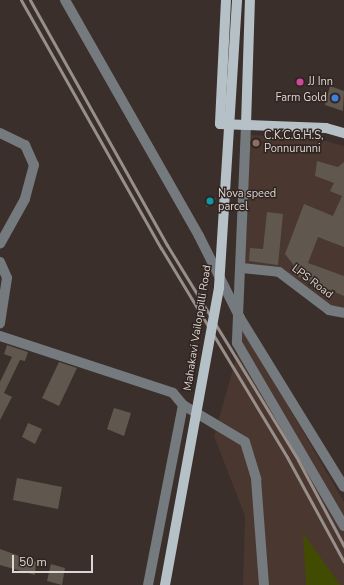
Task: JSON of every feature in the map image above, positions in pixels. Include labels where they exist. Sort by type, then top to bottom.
[{"type":"main road","points":[[226,0],[220,124],[326,128],[343,131]]},
{"type":"main road","name":"Mahakavi Vailoppilli Road","points":[[165,585],[219,287],[237,0]]},
{"type":"main road","points":[[246,125],[250,0]]},
{"type":"street","points":[[65,0],[199,236],[240,318],[344,487]]},
{"type":"street","points":[[246,125],[240,318],[237,343],[344,526]]},
{"type":"street","points":[[0,133],[25,145],[34,165],[25,199],[0,244]]},
{"type":"street","points":[[0,262],[7,278],[0,324]]},
{"type":"street","name":"LPS Road","points":[[242,268],[279,272],[329,310],[344,313]]},
{"type":"street","points":[[0,336],[173,394],[183,405],[244,442],[256,479],[264,585]]},
{"type":"street","points":[[148,585],[183,405]]},
{"type":"shaded area","points":[[250,135],[323,140],[344,146],[344,310],[330,307],[280,269],[245,265]]},
{"type":"shaded area","points":[[244,330],[344,502],[344,585],[243,585],[245,516],[214,436]]},
{"type":"green space","points":[[303,533],[339,583],[340,585],[306,585]]},
{"type":"building","name":"Farm Gold","points":[[330,86],[344,91],[343,111],[325,105]]},
{"type":"building","points":[[317,161],[338,167],[344,162],[344,247],[318,237],[308,263],[344,276],[344,296],[294,275],[296,268],[285,254],[304,204],[333,216],[342,196],[330,191],[334,183],[315,176]]},
{"type":"building","name":"Nova speed parcel","points":[[206,197],[216,198],[213,205],[206,207]]},
{"type":"building","points":[[267,212],[283,214],[278,265],[249,261],[250,248],[263,249]]},
{"type":"building","points":[[7,345],[28,352],[25,361],[20,360],[4,393],[12,397],[0,420],[0,382],[12,357],[4,354]]},
{"type":"building","points":[[59,362],[77,368],[59,406],[42,398]]},
{"type":"building","points":[[114,408],[131,413],[124,436],[107,429]]},
{"type":"building","points":[[28,423],[42,429],[35,444],[22,437]]},
{"type":"building","points":[[17,478],[62,487],[58,509],[13,500]]},
{"type":"building","points":[[0,549],[36,562],[35,575],[0,565]]},
{"type":"building","points":[[51,564],[65,568],[62,585],[47,581]]},
{"type":"railway","points":[[21,0],[161,248],[287,457],[344,562]]},
{"type":"railway","points":[[30,0],[167,245],[298,460],[344,546]]},
{"type":"place","name":"JJ Inn","points":[[300,82]]},
{"type":"place","name":"Farm Gold","points":[[335,98]]},
{"type":"place","name":"C.K.C.G.H.S, Ponnurunni","points":[[256,143]]},
{"type":"place","name":"Nova speed parcel","points":[[210,201]]}]
